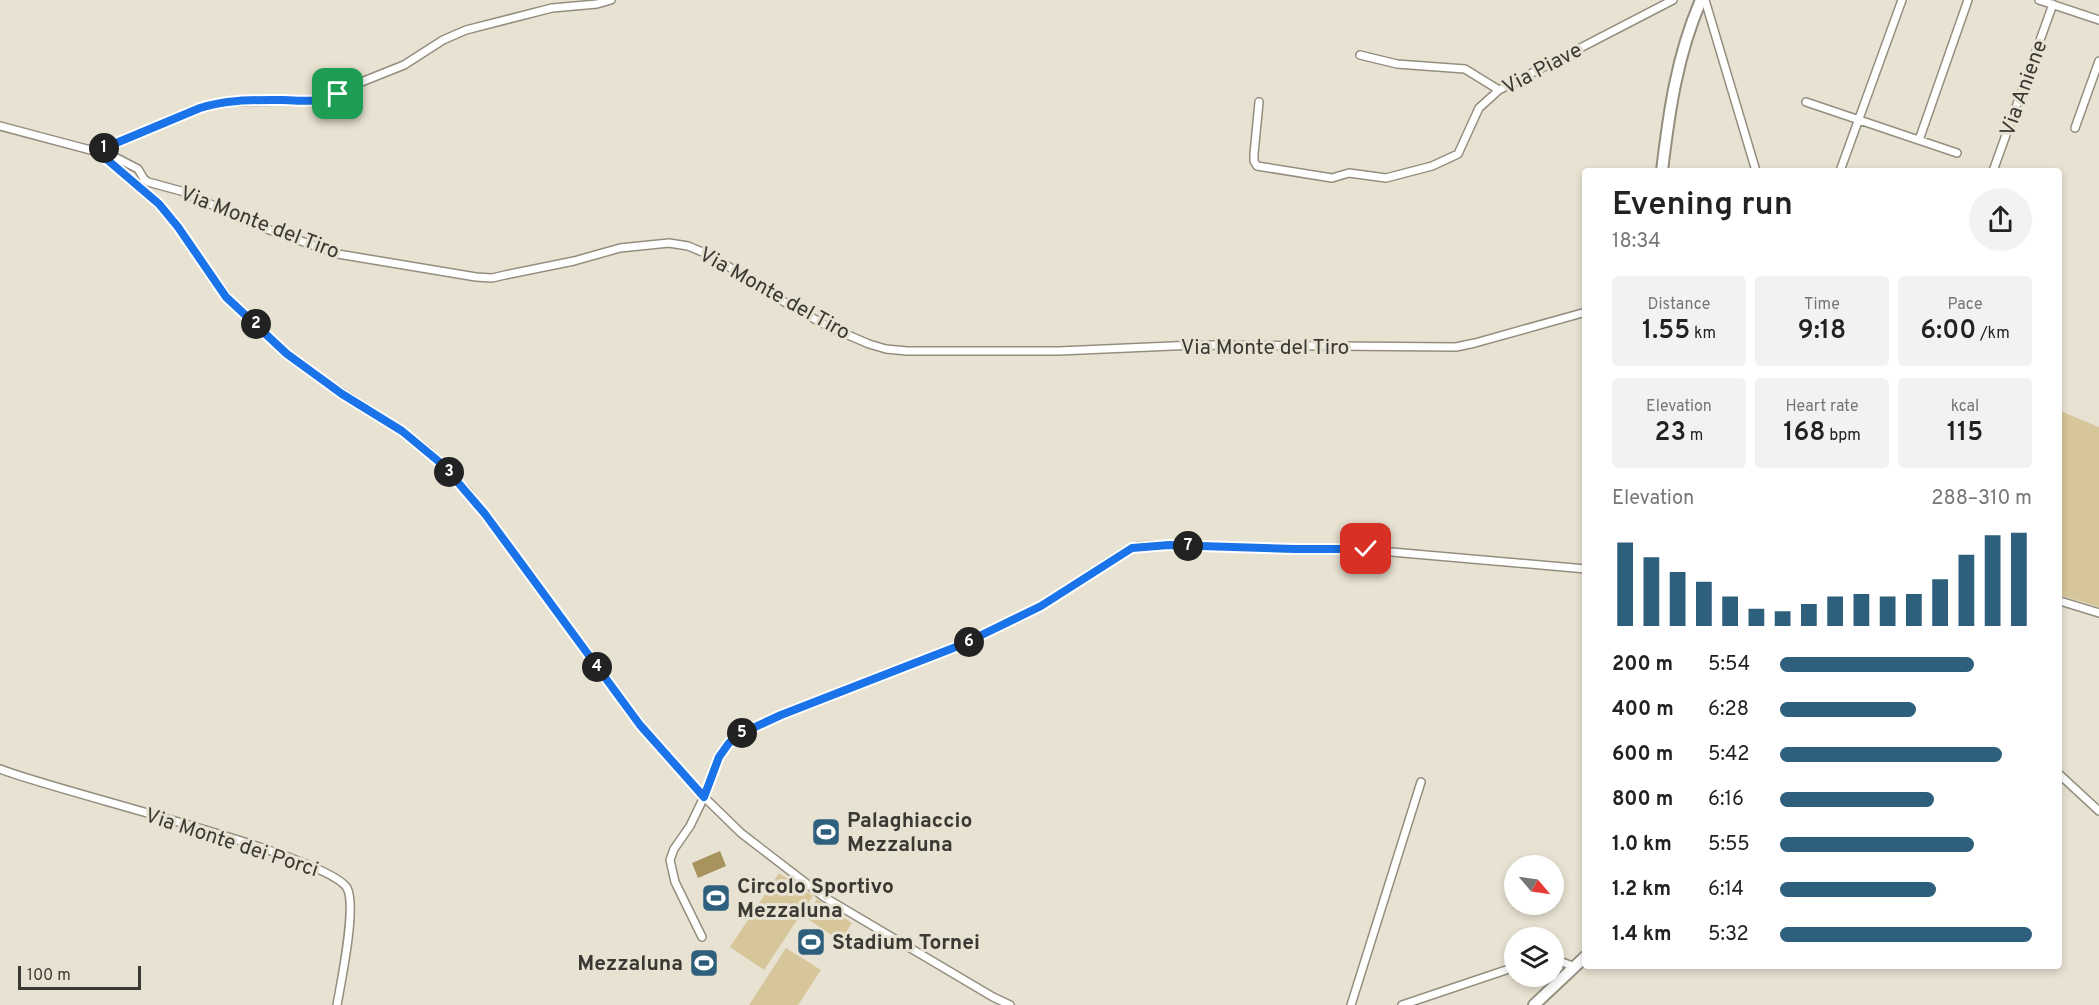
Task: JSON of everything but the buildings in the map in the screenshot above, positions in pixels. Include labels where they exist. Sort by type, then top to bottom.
[{"type":"street","points":[[611,0],[597,4],[552,8],[461,32],[443,40],[404,65],[356,84],[328,99],[216,103],[97,151],[159,204],[178,227],[226,297],[287,354],[324,382],[402,431],[443,465],[485,514],[640,725],[725,819],[746,838],[833,903],[1010,1005]]},
{"type":"street","name":"Via Piave","points":[[1259,102],[1254,154],[1257,166],[1332,178],[1349,173],[1386,178],[1432,166],[1458,154],[1479,108],[1499,90],[1672,0]]},
{"type":"street","points":[[1662,168],[1675,79],[1687,34],[1703,0]]},
{"type":"street","points":[[1703,0],[1755,168]]},
{"type":"street","points":[[1841,168],[1902,0]]},
{"type":"street","points":[[1919,140],[1968,0]]},
{"type":"street","points":[[2041,0],[2099,20]]},
{"type":"street","name":"Via Aniene","points":[[1994,168],[2052,4]]},
{"type":"street","points":[[1360,55],[1397,64],[1465,69],[1499,90]]},
{"type":"street","points":[[2075,128],[2099,61]]},
{"type":"street","points":[[1806,102],[1957,153]]},
{"type":"street","name":"Via Monte del Tiro","points":[[0,126],[97,151],[132,164],[148,182],[181,191],[264,228],[338,254],[492,278],[638,245],[669,243],[688,246],[712,256],[827,326],[869,344],[896,351],[1070,350],[1195,345],[1456,347],[1582,313]]},
{"type":"street","points":[[702,937],[675,882],[670,860],[704,797],[719,757],[729,743],[742,733],[781,715],[961,645],[1034,610],[1124,552],[1136,547],[1169,545],[1366,549],[1582,568]]},
{"type":"street","points":[[2062,602],[2099,613]]},
{"type":"street","name":"Via Monte dei Porci","points":[[0,769],[43,784],[276,853],[338,880],[347,888],[351,905],[337,1005]]},
{"type":"street","points":[[2062,778],[2099,811]]},
{"type":"street","points":[[1351,1005],[1421,782]]},
{"type":"street","points":[[1534,1005],[1582,960]]},
{"type":"street","points":[[1564,963],[1575,967]]},
{"type":"street","points":[[1402,1005],[1504,971]]},
{"type":"shaded area","points":[[2062,412],[2099,427],[2099,607],[2062,596]]},
{"type":"shaded area","points":[[720,851],[726,866],[698,878],[692,863]]},
{"type":"shaded area","points":[[779,873],[813,896],[764,970],[730,947]]},
{"type":"shaded area","points":[[817,899],[852,923],[840,941],[805,917]]},
{"type":"shaded area","points":[[786,948],[821,970],[798,1005],[749,1005]]},
{"type":"place","name":"Palaghiaccio Mezzaluna","points":[[826,832]]},
{"type":"place","name":"Circolo Sportivo Mezzaluna","points":[[716,898]]},
{"type":"place","name":"Stadium Tornei","points":[[811,942]]},
{"type":"place","name":"Mezzaluna","points":[[704,963]]},
{"type":"route","points":[[338,94],[319,101],[258,100],[216,103],[97,151],[159,204],[178,227],[226,297],[287,354],[342,394],[402,431],[443,465],[485,514],[640,725],[704,797],[719,757],[735,737],[781,715],[961,645],[1041,606],[1132,548],[1169,545],[1366,549]]}]
